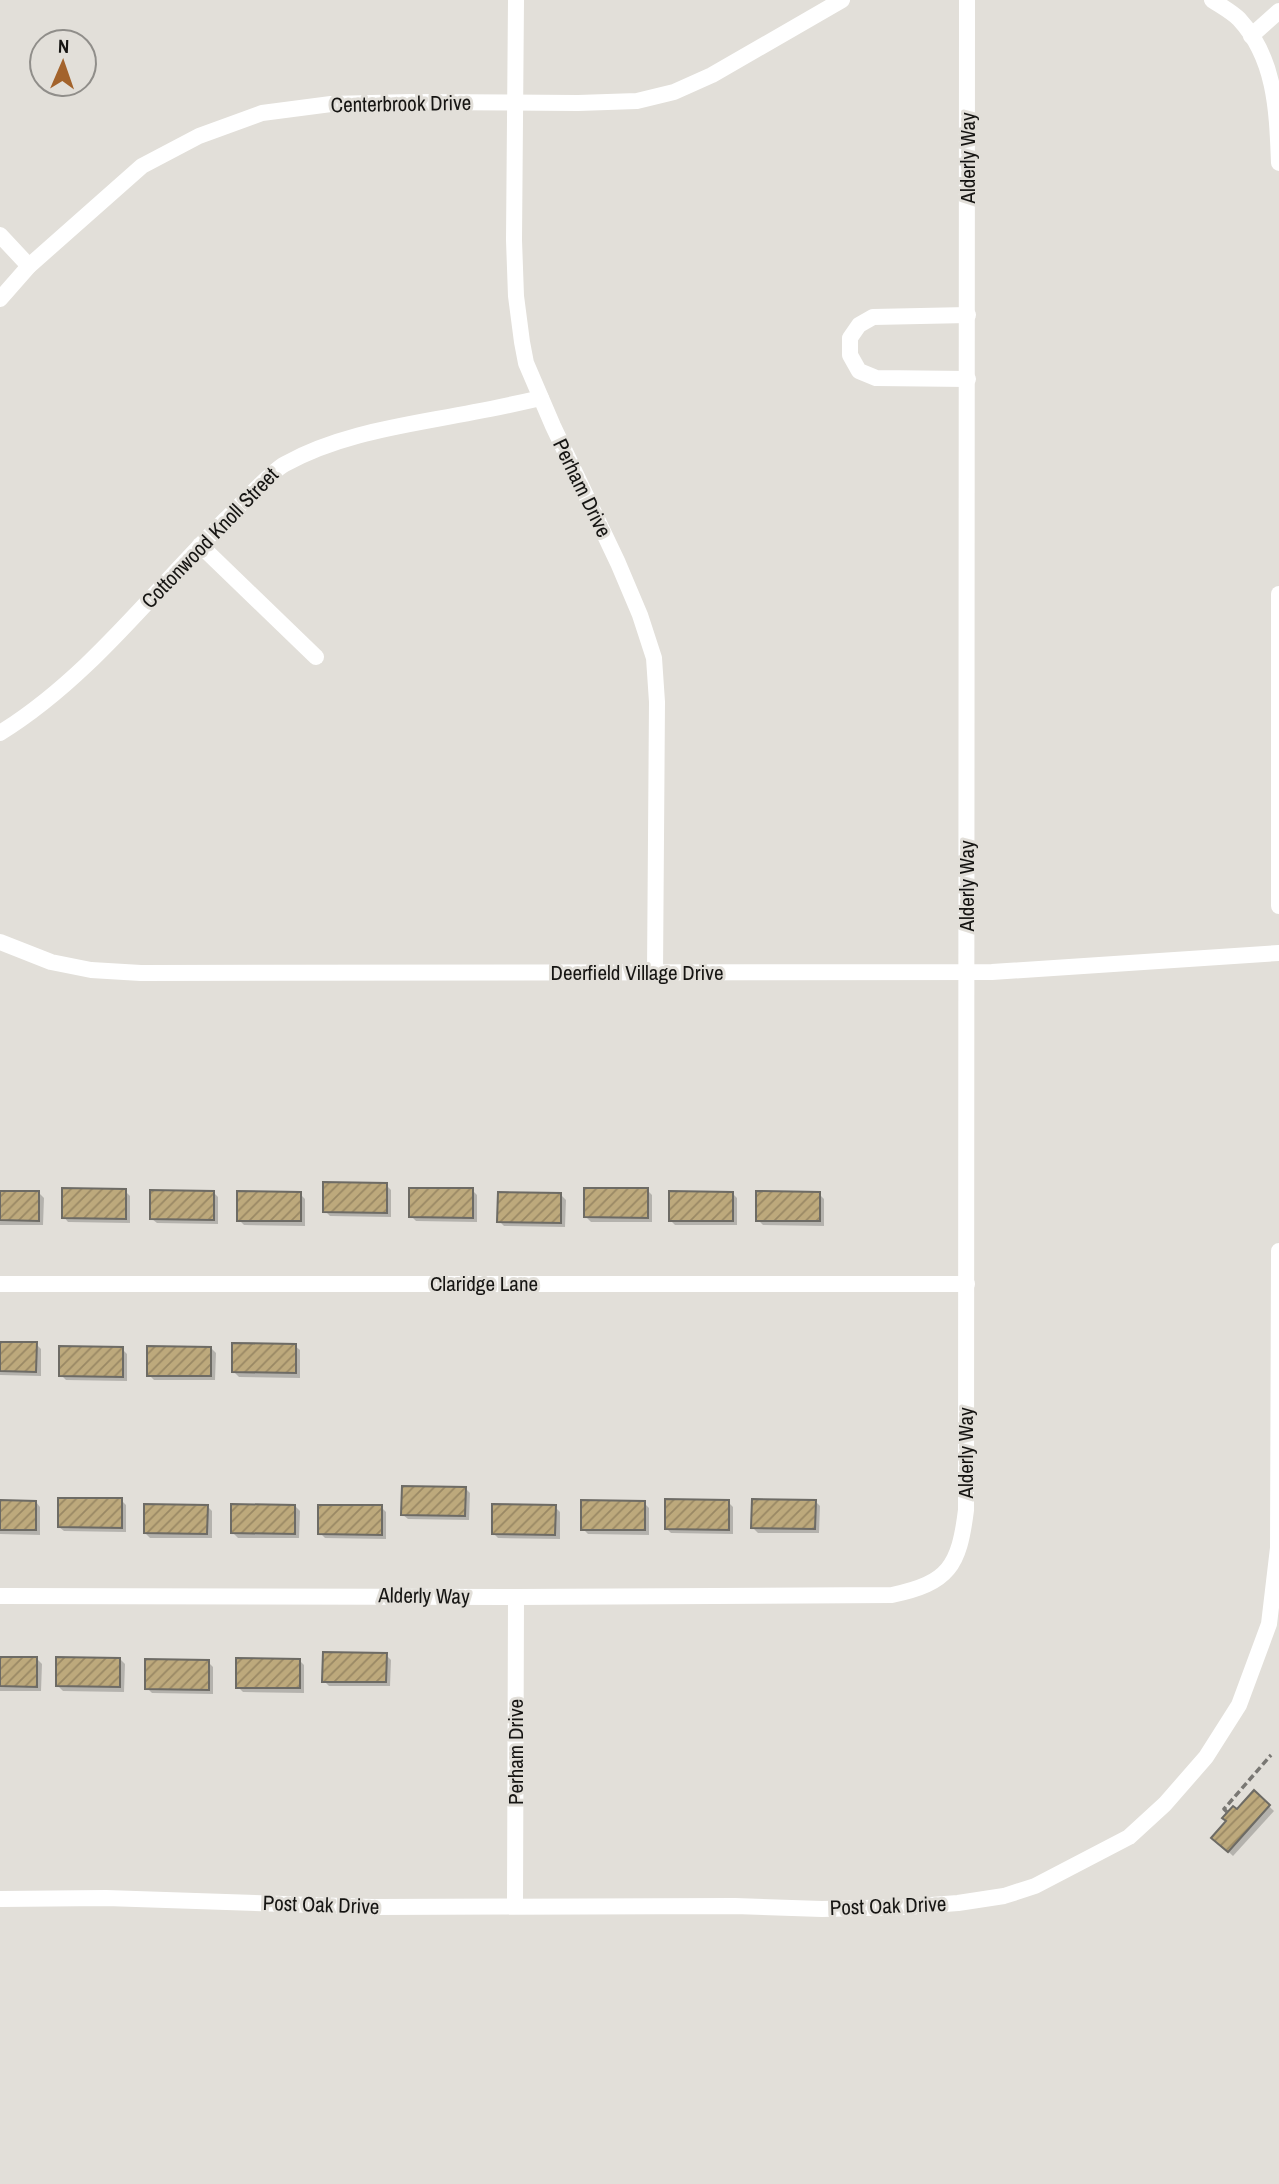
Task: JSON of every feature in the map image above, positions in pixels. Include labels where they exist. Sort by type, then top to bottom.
[{"type":"street","name":"Perham Drive","points":[[516,0],[514,240],[516,296],[527,363],[618,563],[640,615],[654,658],[657,702],[655,973]]},
{"type":"street","name":"Centerbrook Drive","points":[[0,299],[29,266],[142,166],[199,136],[262,113],[331,104],[638,101],[674,92],[748,55],[842,0]]},
{"type":"street","name":"Alderly Way","points":[[0,1596],[892,1595],[917,1589],[936,1580],[954,1562],[962,1543],[966,1510],[967,0]]},
{"type":"street","points":[[1212,0],[1238,18],[1264,57],[1277,111],[1279,163]]},
{"type":"street","points":[[1251,36],[1279,11]]},
{"type":"street","points":[[0,234],[29,266]]},
{"type":"street","points":[[968,315],[873,317],[859,324],[850,338],[850,355],[859,371],[876,377],[968,379]]},
{"type":"street","name":"Cottonwood Knoll Street","points":[[0,733],[23,719],[77,673],[122,630],[200,545],[282,465],[334,443],[400,424],[472,413],[541,398]]},
{"type":"street","points":[[200,545],[316,657]]},
{"type":"street","points":[[1279,594],[1279,906]]},
{"type":"street","name":"Deerfield Village Drive","points":[[0,942],[51,962],[116,972],[967,972],[1279,953]]},
{"type":"street","name":"Post Oak Drive","points":[[0,1899],[106,1898],[372,1907],[734,1906],[822,1909],[958,1903],[1004,1896],[1035,1886],[1129,1837],[1165,1804],[1206,1757],[1238,1705],[1269,1624],[1278,1548],[1279,1251]]},
{"type":"street","name":"Claridge Lane","points":[[0,1284],[967,1284]]},
{"type":"street","name":"Perham Drive","points":[[515,1906],[516,1597]]},
{"type":"path","points":[[1227,1812],[1224,1809],[1271,1755]]},
{"type":"building","points":[[323,1182],[387,1183],[387,1213],[323,1212]]},
{"type":"building","points":[[62,1188],[126,1189],[126,1219],[62,1218]]},
{"type":"building","points":[[409,1188],[473,1188],[473,1218],[409,1217]]},
{"type":"building","points":[[584,1188],[648,1188],[648,1218],[584,1217]]},
{"type":"building","points":[[150,1190],[214,1191],[214,1220],[150,1219]]},
{"type":"building","points":[[0,1191],[39,1191],[39,1221],[0,1220]]},
{"type":"building","points":[[237,1191],[301,1192],[301,1221],[237,1221]]},
{"type":"building","points":[[669,1191],[733,1192],[733,1221],[669,1221]]},
{"type":"building","points":[[756,1191],[820,1192],[820,1221],[756,1221]]},
{"type":"building","points":[[498,1192],[561,1193],[561,1223],[497,1222]]},
{"type":"building","points":[[0,1342],[37,1342],[36,1372],[0,1371]]},
{"type":"building","points":[[232,1343],[296,1344],[296,1373],[232,1372]]},
{"type":"building","points":[[59,1346],[123,1347],[123,1377],[59,1376]]},
{"type":"building","points":[[147,1346],[211,1347],[211,1376],[147,1376]]},
{"type":"building","points":[[402,1486],[466,1487],[465,1516],[401,1515]]},
{"type":"building","points":[[58,1498],[122,1498],[122,1528],[58,1527]]},
{"type":"building","points":[[665,1499],[729,1500],[729,1530],[665,1529]]},
{"type":"building","points":[[752,1499],[816,1500],[815,1529],[751,1528]]},
{"type":"building","points":[[0,1500],[36,1501],[36,1530],[0,1530]]},
{"type":"building","points":[[581,1500],[645,1501],[645,1530],[581,1530]]},
{"type":"building","points":[[144,1504],[208,1505],[207,1534],[144,1533]]},
{"type":"building","points":[[231,1504],[295,1505],[295,1534],[231,1533]]},
{"type":"building","points":[[492,1504],[556,1505],[555,1535],[492,1534]]},
{"type":"building","points":[[318,1505],[382,1505],[382,1535],[318,1534]]},
{"type":"building","points":[[323,1652],[387,1653],[386,1682],[322,1682]]},
{"type":"building","points":[[0,1657],[37,1657],[37,1687],[0,1686]]},
{"type":"building","points":[[56,1657],[120,1658],[120,1687],[56,1686]]},
{"type":"building","points":[[236,1658],[300,1659],[300,1688],[236,1688]]},
{"type":"building","points":[[145,1659],[209,1660],[209,1690],[145,1689]]},
{"type":"building","points":[[1254,1790],[1270,1805],[1228,1852],[1211,1838],[1226,1821],[1222,1818],[1233,1806],[1237,1809]]}]
